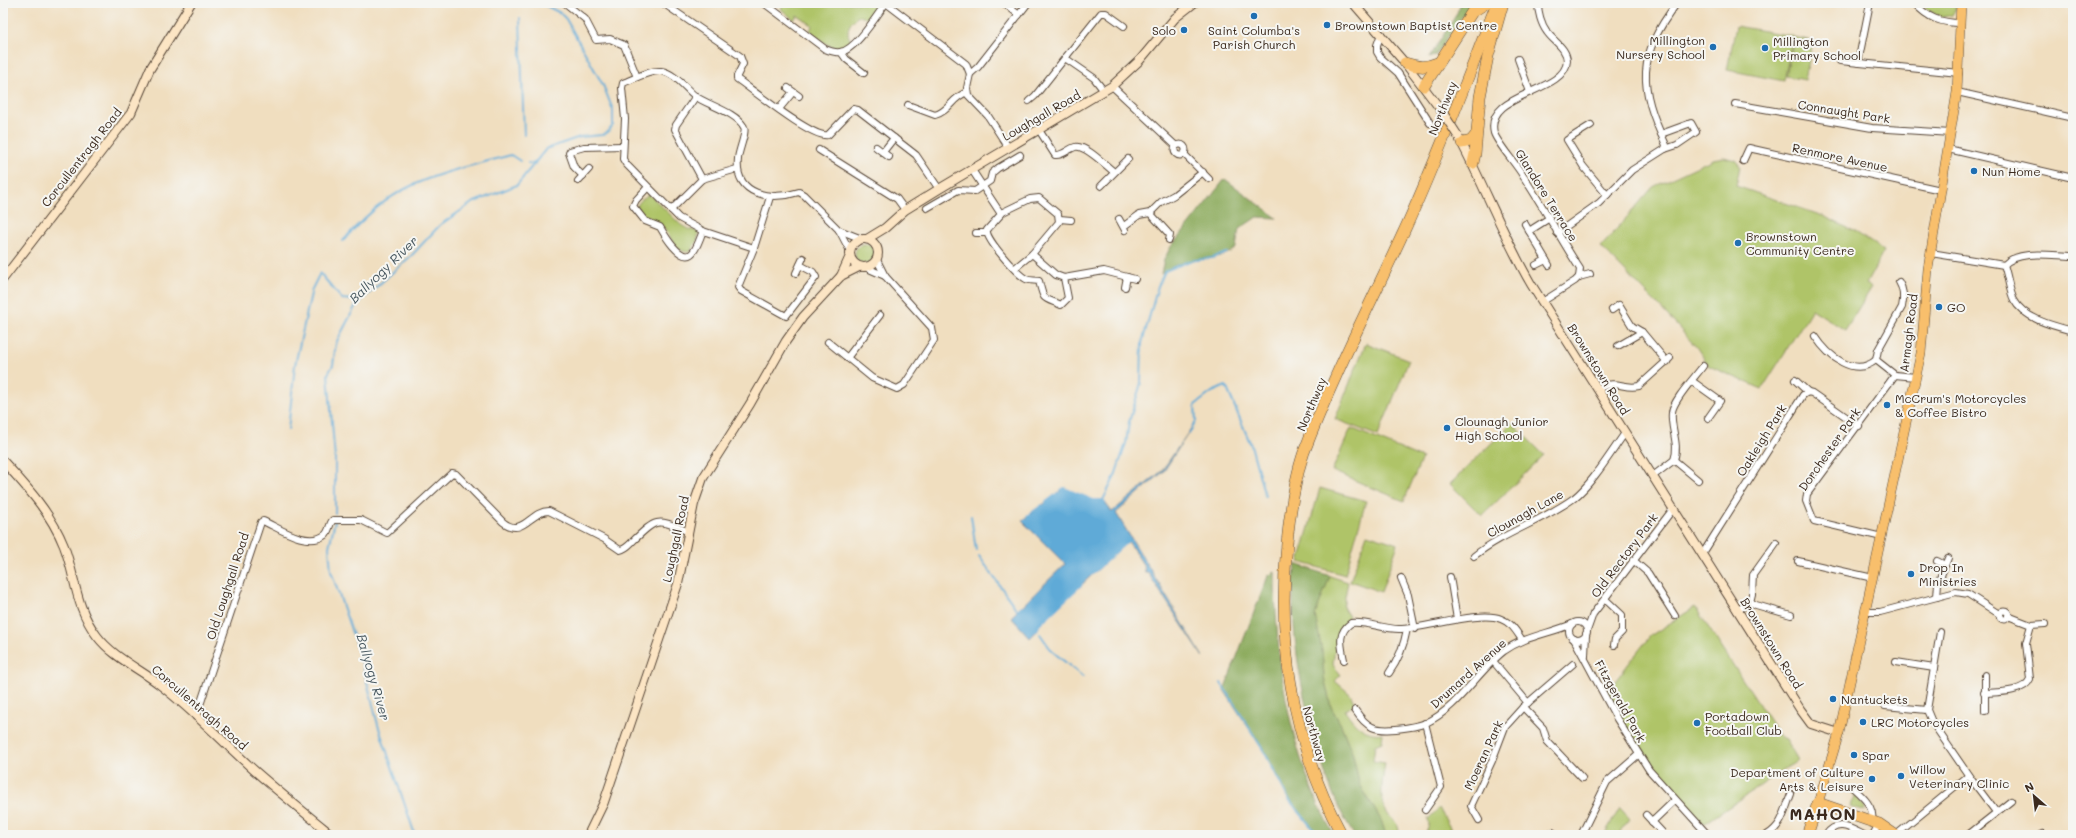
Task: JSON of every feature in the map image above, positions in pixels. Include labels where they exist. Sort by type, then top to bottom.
[{"type":"highway","points":[[1424,86],[1437,63],[1472,12],[1486,3]]},
{"type":"highway","name":"Northway","points":[[1342,835],[1318,787],[1305,750],[1294,710],[1288,670],[1284,589],[1294,488],[1304,452],[1340,368],[1426,182],[1497,3]]},
{"type":"highway","points":[[1473,163],[1480,97],[1488,56],[1503,3]]},
{"type":"highway","points":[[1405,63],[1418,67],[1427,67],[1437,63]]},
{"type":"highway","points":[[1460,139],[1471,141],[1476,136]]},
{"type":"highway","points":[[1807,835],[1818,803],[1876,822],[1896,835]]},
{"type":"main road","name":"Corcullentragh Road","points":[[3,279],[131,113],[150,68],[191,3]]},
{"type":"main road","name":"Loughgall Road","points":[[865,239],[885,228],[906,210],[939,189],[1112,86],[1136,64],[1175,18],[1194,3]]},
{"type":"main road","name":"Brownstown Road","points":[[1353,3],[1424,86],[1460,139],[1473,163],[1516,258],[1542,302],[1810,723],[1839,733]]},
{"type":"main road","name":"Armagh Road","points":[[1818,803],[1839,733],[1916,377],[1931,253],[1957,92],[1961,3]]},
{"type":"main road","name":"Loughgall Road","points":[[878,247],[885,228]]},
{"type":"main road","points":[[865,239],[878,247],[879,251],[877,260],[863,267],[852,260],[850,254],[854,243],[865,239]]},
{"type":"main road","name":"Loughgall Road","points":[[841,276],[850,254]]},
{"type":"main road","name":"Loughgall Road","points":[[588,835],[604,802],[646,674],[671,608],[683,566],[696,497],[711,463],[746,410],[795,328],[821,296],[841,276],[863,267]]},
{"type":"main road","name":"Corcullentragh Road","points":[[3,461],[38,500],[57,530],[69,562],[82,613],[97,637],[109,649],[159,684],[255,771],[332,835]]},
{"type":"street","points":[[565,3],[585,19],[596,40],[610,39],[624,45],[637,78]]},
{"type":"street","points":[[663,3],[740,56],[743,64],[737,79],[808,129],[824,136],[833,131],[847,113],[853,109],[858,110],[916,155],[939,189]]},
{"type":"street","points":[[764,3],[826,49],[834,52],[841,52],[853,46],[886,3],[966,64],[970,74]]},
{"type":"street","points":[[1004,3],[1019,15]]},
{"type":"street","points":[[1008,148],[988,116],[967,92],[967,84],[970,74],[978,67],[1028,3]]},
{"type":"street","points":[[1518,59],[1530,92],[1556,78],[1561,73],[1567,62],[1563,50],[1546,31],[1541,19],[1538,3]]},
{"type":"street","points":[[1665,149],[1666,145],[1651,108],[1646,90],[1646,69],[1650,48],[1658,30],[1677,3]]},
{"type":"street","points":[[1858,63],[1870,3]]},
{"type":"street","points":[[1914,3],[1929,17],[1937,21],[1961,23]]},
{"type":"street","points":[[1029,101],[1035,96],[1101,13],[1106,14],[1124,26]]},
{"type":"street","points":[[1380,34],[1378,45],[1380,58],[1398,73],[1430,123]]},
{"type":"street","points":[[841,52],[846,59],[864,73]]},
{"type":"street","points":[[1065,58],[1094,78],[1104,91]]},
{"type":"street","points":[[1840,61],[1959,73]]},
{"type":"street","points":[[754,248],[703,231],[679,218],[626,164],[623,159],[626,119],[622,85],[652,72],[665,72],[696,96],[732,116],[744,127],[738,152],[737,169],[746,186],[754,193],[770,197],[789,196],[799,192],[804,195],[839,230],[850,254]]},
{"type":"street","points":[[1112,86],[1176,146],[1179,144],[1184,147],[1184,154],[1209,179]]},
{"type":"street","points":[[779,109],[790,90],[799,96]]},
{"type":"street","points":[[908,105],[935,115],[945,111],[956,97],[967,92]]},
{"type":"street","name":"Glandore Terrace","points":[[1530,92],[1517,98],[1502,108],[1496,116],[1494,125],[1496,136],[1524,176],[1548,219],[1580,269],[1580,277]]},
{"type":"street","points":[[1957,92],[2073,118]]},
{"type":"street","points":[[696,96],[676,125],[675,129],[702,178]]},
{"type":"street","name":"Connaught Park","points":[[1735,104],[1872,128],[1951,133]]},
{"type":"street","points":[[1557,233],[1578,220],[1607,195],[1632,170],[1665,149],[1677,145],[1696,132],[1691,123],[1661,134]]},
{"type":"street","points":[[1591,124],[1567,140],[1583,166],[1607,195]]},
{"type":"street","points":[[1039,130],[1055,155],[1059,155],[1074,147],[1082,147],[1114,172]]},
{"type":"street","points":[[876,147],[886,154],[894,138]]},
{"type":"street","points":[[583,176],[571,163],[570,151],[584,147],[623,146]]},
{"type":"street","name":"Renmore Avenue","points":[[1743,161],[1746,151],[1749,148],[1941,190]]},
{"type":"street","points":[[1948,149],[2073,178]]},
{"type":"street","points":[[819,150],[897,199],[906,210]]},
{"type":"street","points":[[927,208],[958,190],[975,191],[990,181],[992,173],[998,168],[1020,155]]},
{"type":"street","points":[[1101,186],[1128,159]]},
{"type":"street","points":[[578,181],[589,169]]},
{"type":"street","points":[[671,210],[702,178],[737,169]]},
{"type":"street","points":[[972,170],[1001,214]]},
{"type":"street","points":[[1119,219],[1125,228],[1139,216],[1150,213],[1161,202],[1174,195],[1203,172]]},
{"type":"street","points":[[648,187],[632,206],[645,221],[660,227],[669,243],[684,254],[689,255],[693,253],[703,231]]},
{"type":"street","points":[[770,197],[754,248],[738,287],[741,292],[783,316],[790,314],[816,279],[813,272],[800,265]]},
{"type":"street","points":[[976,233],[986,232],[1001,214],[1030,199],[1039,198],[1058,214],[1060,219]]},
{"type":"street","points":[[1150,213],[1170,235],[1169,240]]},
{"type":"street","points":[[1060,219],[1072,220]]},
{"type":"street","points":[[1015,268],[1032,254],[1060,219]]},
{"type":"street","points":[[1529,231],[1548,219]]},
{"type":"street","points":[[1525,224],[1548,262],[1536,265]]},
{"type":"street","points":[[839,230],[865,239]]},
{"type":"street","points":[[986,232],[997,249],[1025,278],[1039,282],[1043,297],[1061,308],[1068,298],[1064,278]]},
{"type":"street","points":[[1931,253],[2004,265],[2015,257],[2032,255],[2073,256]]},
{"type":"street","points":[[1032,254],[1056,275],[1064,278],[1104,271],[1135,279]]},
{"type":"street","points":[[796,273],[802,258]]},
{"type":"street","points":[[828,342],[878,382],[896,389],[904,385],[934,340],[932,328],[885,276],[877,260]]},
{"type":"street","points":[[2004,265],[2014,301],[2022,311],[2058,327],[2073,331]]},
{"type":"street","points":[[863,267],[885,276]]},
{"type":"street","points":[[1542,302],[1580,277],[1590,274]]},
{"type":"street","points":[[1125,287],[1128,277]]},
{"type":"street","points":[[1815,336],[1823,348],[1842,362],[1854,366],[1868,366],[1876,360],[1878,350],[1902,307],[1902,288],[1899,282]]},
{"type":"street","points":[[1598,389],[1610,383],[1633,387],[1639,386],[1668,360],[1642,332],[1632,326],[1619,305],[1612,310]]},
{"type":"street","points":[[847,358],[880,315]]},
{"type":"street","points":[[1618,346],[1642,332]]},
{"type":"street","points":[[1876,360],[1895,375],[1916,377]]},
{"type":"street","points":[[1653,476],[1674,460],[1677,448],[1671,419],[1672,407],[1703,366]]},
{"type":"street","name":"Dorchester Park","points":[[1882,537],[1814,521],[1806,501],[1807,494],[1859,426],[1895,375]]},
{"type":"street","points":[[1795,380],[1808,392],[1812,393],[1859,426]]},
{"type":"street","points":[[1692,381],[1720,401],[1708,418]]},
{"type":"street","name":"Oakleigh Park","points":[[1701,553],[1705,550],[1803,395],[1808,392]]},
{"type":"street","name":"Clounagh Lane","points":[[1478,556],[1500,539],[1576,496],[1614,451],[1625,433]]},
{"type":"street","points":[[1674,460],[1698,480]]},
{"type":"street","name":"Old Loughgall Road","points":[[196,717],[258,524],[263,521],[300,538],[310,539],[317,539],[325,535],[333,520],[361,520],[387,533],[452,473],[456,474],[503,522],[510,527],[519,527],[540,513],[549,511],[604,539],[620,550],[626,547],[647,528],[657,522],[664,522],[689,532]]},
{"type":"street","name":"Old Rectory Park","points":[[1587,632],[1593,614],[1673,509]]},
{"type":"street","points":[[1750,602],[1753,576],[1776,543]]},
{"type":"street","points":[[1937,597],[1938,583],[1948,558]]},
{"type":"street","points":[[1633,560],[1648,573],[1675,616]]},
{"type":"street","points":[[1798,561],[1872,578]]},
{"type":"street","points":[[1937,561],[1945,565]]},
{"type":"street","points":[[1450,577],[1457,619]]},
{"type":"street","points":[[1401,578],[1408,595],[1415,628]]},
{"type":"street","points":[[1865,612],[1880,612],[1956,592],[1963,593],[1999,614],[2002,619],[2008,616],[2031,625],[2045,624]]},
{"type":"street","points":[[1605,599],[1622,615],[1622,632],[1615,639],[1614,645]]},
{"type":"street","points":[[1737,610],[1750,602]]},
{"type":"street","points":[[1750,602],[1790,615]]},
{"type":"street","name":"Old Rectory Park","points":[[1579,622],[1593,614]]},
{"type":"street","points":[[1344,660],[1340,642],[1342,633],[1351,623],[1358,622],[1385,629],[1407,629],[1457,619],[1500,618],[1513,626],[1522,640]]},
{"type":"street","points":[[1555,631],[1572,637],[1583,638],[1587,632],[1584,624],[1579,622],[1572,624],[1569,630],[1572,637]]},
{"type":"street","name":"Drumard Avenue","points":[[1355,710],[1360,718],[1371,728],[1385,730],[1414,727],[1425,723],[1446,709],[1493,661],[1522,640],[1555,631],[1572,624]]},
{"type":"street","points":[[1984,693],[1999,692],[2024,687],[2028,683],[2030,679],[2026,643],[2031,625]]},
{"type":"street","points":[[1389,673],[1399,659],[1405,642],[1407,629]]},
{"type":"street","name":"Fitzgerald Park","points":[[1585,657],[1587,632]]},
{"type":"street","points":[[1940,632],[1927,710],[1932,722],[1968,776],[1996,812]]},
{"type":"street","name":"Fitzgerald Park","points":[[1572,637],[1585,657],[1593,677],[1638,755]]},
{"type":"street","points":[[1493,661],[1543,728],[1547,741],[1582,778]]},
{"type":"street","points":[[1896,662],[1934,668]]},
{"type":"street","points":[[1526,705],[1573,664]]},
{"type":"street","points":[[1985,675],[1985,712]]},
{"type":"street","name":"Moeran Park","points":[[1479,820],[1471,806],[1492,762],[1506,727],[1526,705]]},
{"type":"street","points":[[1885,706],[1927,710]]},
{"type":"street","points":[[1425,723],[1441,787],[1425,810]]},
{"type":"street","points":[[1581,835],[1607,782],[1638,755],[1675,800],[1708,835]]},
{"type":"street","points":[[1896,835],[1968,776]]},
{"type":"street","points":[[1852,787],[1870,806],[1874,815],[1876,822],[1873,835]]},
{"type":"street","points":[[1767,835],[1780,825],[1791,794]]},
{"type":"street","points":[[1652,822],[1675,800]]},
{"type":"street","points":[[1968,835],[2011,801]]},
{"type":"street","points":[[1646,815],[1662,832]]},
{"type":"street","points":[[1826,835],[1830,829],[1836,826],[1844,825],[1864,835]]},
{"type":"street","points":[[1550,835],[1552,832],[1557,835]]},
{"type":"green space","points":[[780,3],[883,3],[870,19],[859,16],[856,18],[850,24],[848,31],[848,35],[852,42],[841,48],[835,48],[825,43],[810,31],[812,25],[797,15],[794,20],[781,9],[783,5]]},
{"type":"green space","points":[[1461,3],[1474,3],[1458,22],[1436,55],[1429,58],[1456,15]]},
{"type":"green space","points":[[1921,3],[1957,3],[1956,9],[1952,15],[1939,16],[1931,12]]},
{"type":"green space","points":[[1736,26],[1793,36],[1784,81],[1727,70]]},
{"type":"green space","points":[[1794,37],[1813,41],[1805,80],[1786,76]]},
{"type":"green space","points":[[1724,157],[1735,160],[1740,166],[1736,186],[1823,216],[1854,231],[1884,251],[1866,284],[1872,287],[1845,330],[1812,309],[1762,389],[1709,366],[1697,348],[1659,306],[1601,247],[1653,187],[1713,159]]},
{"type":"green space","points":[[1225,179],[1277,218],[1257,217],[1239,229],[1236,248],[1231,252],[1214,258],[1189,261],[1174,266],[1161,274],[1164,260],[1170,248]]},
{"type":"green space","points":[[649,194],[681,225],[699,232],[697,241],[690,252],[684,251],[676,246],[658,222],[645,216],[639,211],[637,206],[638,204]]},
{"type":"green space","points":[[865,244],[872,247],[875,254],[872,261],[865,264],[858,261],[855,254],[858,247]]},
{"type":"green space","points":[[1366,343],[1409,360],[1378,436],[1335,419]]},
{"type":"green space","points":[[1512,423],[1544,455],[1482,516],[1450,484]]},
{"type":"green space","points":[[1351,428],[1422,458],[1404,501],[1332,471]]},
{"type":"green space","points":[[1320,488],[1366,501],[1345,575],[1299,562]]},
{"type":"green space","points":[[1367,534],[1398,544],[1381,592],[1350,581]]},
{"type":"green space","points":[[1296,564],[1330,576],[1315,615],[1322,651],[1324,677],[1331,707],[1341,725],[1353,755],[1359,783],[1381,820],[1386,835],[1354,835],[1340,809],[1315,742],[1298,665],[1294,627],[1293,593]]},
{"type":"green space","points":[[1275,572],[1278,640],[1288,707],[1296,741],[1306,773],[1319,805],[1334,835],[1318,835],[1288,798],[1265,753],[1224,690],[1268,576]]},
{"type":"green space","points":[[1330,576],[1348,582],[1343,607],[1349,617],[1341,628],[1336,645],[1333,665],[1341,675],[1335,681],[1350,694],[1355,704],[1345,710],[1352,720],[1365,731],[1371,733],[1383,733],[1382,742],[1375,745],[1373,761],[1385,763],[1382,782],[1382,795],[1384,807],[1396,823],[1399,831],[1395,835],[1386,835],[1381,820],[1359,783],[1353,755],[1341,725],[1331,707],[1324,677],[1322,651],[1315,625],[1315,615]]},
{"type":"green space","name":"Portadown Football Club","points":[[1695,607],[1781,738],[1786,740],[1798,760],[1704,824],[1648,762],[1614,708],[1616,703],[1615,700],[1611,701],[1606,693],[1650,636]]},
{"type":"green space","points":[[1854,795],[1866,807],[1865,811],[1851,806]]},
{"type":"green space","points":[[1439,808],[1454,835],[1425,835],[1429,824],[1428,819]]},
{"type":"green space","points":[[1620,808],[1630,819],[1620,831],[1623,835],[1604,835]]},
{"type":"water","points":[[1194,424],[1164,471],[1116,513],[1203,657],[1148,573],[1145,573],[1144,566],[1128,541],[1039,625],[1037,631],[1030,638],[1011,617],[1065,564],[1022,521],[1064,488],[1093,500],[1103,500],[1112,512],[1162,471]]},
{"type":"waterway","name":"Ballyogy River","points":[[335,513],[335,459],[328,374],[333,365],[336,343],[356,305],[412,255],[440,225],[472,203],[517,185],[546,149],[580,137],[602,135],[608,132],[613,125],[613,110],[603,85],[566,19],[560,13],[541,3]]},
{"type":"waterway","points":[[520,18],[524,135]]},
{"type":"waterway","points":[[343,241],[357,225],[382,204],[409,187],[433,177],[511,155],[520,161]]},
{"type":"waterway","name":"Ballyogy River","points":[[528,163],[535,164]]},
{"type":"waterway","points":[[1105,503],[1103,500],[1115,476],[1126,443],[1129,422],[1141,383],[1142,343],[1158,286],[1165,271],[1189,261],[1212,258],[1227,253]]},
{"type":"waterway","points":[[288,430],[295,365],[312,289],[320,273],[342,299],[352,300],[363,298]]},
{"type":"waterway","points":[[1189,434],[1196,421],[1195,405],[1212,392],[1226,386],[1251,445],[1265,496]]},
{"type":"waterway","points":[[1061,490],[1064,488],[1093,500],[1103,500]]},
{"type":"waterway","points":[[1046,502],[1058,493]]},
{"type":"waterway","points":[[1027,516],[1042,505]]},
{"type":"waterway","points":[[971,516],[976,550]]},
{"type":"waterway","name":"Ballyogy River","points":[[335,521],[329,547],[331,571],[362,662],[378,725],[415,835]]},
{"type":"waterway","points":[[1091,575],[1129,540]]},
{"type":"waterway","points":[[979,556],[1017,610],[1022,606]]},
{"type":"waterway","points":[[1037,631],[1039,625],[1082,584]]},
{"type":"waterway","points":[[1040,634],[1052,651],[1083,677]]},
{"type":"waterway","points":[[1221,683],[1265,753],[1288,798],[1318,835]]},
{"type":"place","name":"Saint Columba's Parish Church","points":[[1254,16]]},
{"type":"place","name":"Brownstown Baptist Centre","points":[[1327,25]]},
{"type":"place","name":"Solo","points":[[1184,30]]},
{"type":"place","name":"Millington Nursery School","points":[[1713,47]]},
{"type":"place","name":"Millington Primary School","points":[[1765,48]]},
{"type":"place","name":"Nun Home","points":[[1974,171]]},
{"type":"place","name":"Brownstown Community Centre","points":[[1738,243]]},
{"type":"place","name":"GO","points":[[1939,307]]},
{"type":"place","name":"McCrum's Motorcycles & Coffee Bistro","points":[[1887,405]]},
{"type":"place","name":"Clounagh Junior High School","points":[[1447,428]]},
{"type":"place","name":"Drop In Ministries","points":[[1911,574]]},
{"type":"place","name":"Nantuckets","points":[[1833,699]]},
{"type":"place","name":"LRC Motorcycles","points":[[1863,722]]},
{"type":"place","name":"Portadown Football Club","points":[[1697,723]]},
{"type":"place","name":"Spar","points":[[1854,755]]},
{"type":"place","name":"Willow Veterinary Clinic","points":[[1901,776]]},
{"type":"place","name":"Department of Culture Arts & Leisure","points":[[1872,779]]},
{"type":"district","name":"MAHON","points":[[1823,813]]}]
